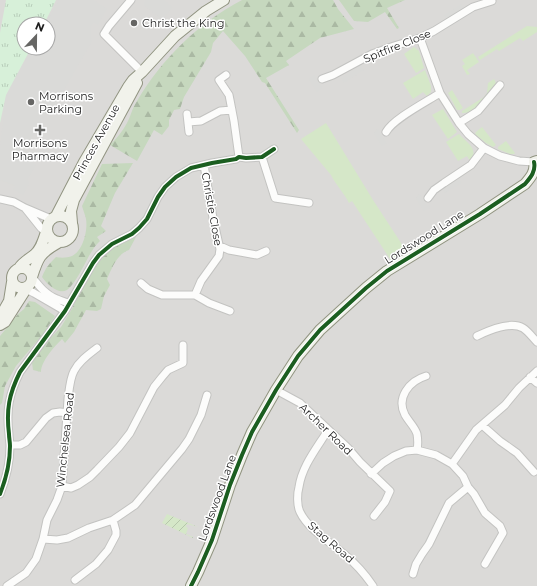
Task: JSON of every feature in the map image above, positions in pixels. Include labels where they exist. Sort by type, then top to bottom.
[{"type":"street","points":[[131,0],[104,34],[142,72]]},
{"type":"street","name":"Princes Avenue","points":[[0,317],[9,301],[12,274],[37,251],[46,232],[47,225],[53,218],[132,80],[142,72],[175,36],[206,11],[224,0]]},
{"type":"street","name":"Spitfire Close","points":[[322,79],[333,75],[372,54],[420,38],[473,7],[492,1]]},
{"type":"street","points":[[420,38],[440,93],[459,123],[468,134],[484,148],[500,156],[519,161],[535,162]]},
{"type":"street","name":"Princes Avenue","points":[[0,325],[5,322],[28,285],[39,258],[48,249],[58,243],[66,242],[71,236],[73,229],[71,210],[74,200],[142,72]]},
{"type":"street","points":[[226,75],[219,80],[229,96],[239,156]]},
{"type":"street","points":[[459,123],[478,110],[500,85]]},
{"type":"street","points":[[386,132],[400,118],[440,93]]},
{"type":"street","points":[[188,122],[201,121],[220,111],[232,110]]},
{"type":"street","points":[[187,114],[189,132]]},
{"type":"street","points":[[428,198],[434,190],[444,182],[471,165],[484,148]]},
{"type":"street","points":[[239,156],[246,158],[262,157],[274,149]]},
{"type":"street","points":[[0,494],[8,469],[10,445],[8,412],[11,392],[20,372],[65,311],[99,255],[112,244],[135,232],[143,224],[160,194],[176,177],[195,167],[236,159],[239,156]]},
{"type":"street","points":[[262,157],[275,198],[280,200],[309,203]]},
{"type":"street","name":"Lordswood Lane","points":[[191,586],[215,531],[242,455],[257,423],[298,356],[320,330],[387,271],[480,214],[525,184],[533,173],[535,162]]},
{"type":"street","name":"Christie Close","points":[[195,295],[201,281],[219,256],[220,246],[213,218],[204,165]]},
{"type":"street","points":[[0,199],[14,202],[25,208],[53,218],[64,216],[72,223]]},
{"type":"street","points":[[25,208],[40,228],[46,232],[50,239],[58,243]]},
{"type":"street","points":[[220,246],[229,250],[257,255],[266,251]]},
{"type":"street","points":[[19,268],[23,267],[28,270],[28,285]]},
{"type":"street","points":[[12,282],[17,287],[28,285],[40,287],[49,295],[69,304]]},
{"type":"street","points":[[141,283],[148,289],[162,295],[195,295],[209,303],[230,311]]},
{"type":"street","points":[[28,285],[65,311]]},
{"type":"street","points":[[477,336],[501,327],[517,326],[524,328],[537,342]]},
{"type":"street","points":[[62,486],[71,488],[78,486],[90,477],[119,447],[130,433],[154,387],[168,370],[183,363],[183,345]]},
{"type":"street","name":"Winchelsea Road","points":[[7,586],[26,573],[36,559],[43,539],[47,520],[62,486],[70,386],[74,370],[83,359],[97,348]]},
{"type":"street","points":[[452,464],[476,430],[505,405],[519,388],[537,371]]},
{"type":"street","points":[[417,450],[417,433],[404,414],[402,404],[404,392],[408,386],[419,378],[426,376]]},
{"type":"street","points":[[530,377],[537,383]]},
{"type":"street","name":"Archer Road","points":[[276,390],[300,403],[348,448],[371,474],[390,491],[386,502],[374,516]]},
{"type":"street","points":[[43,539],[57,540],[68,538],[89,528],[113,520],[135,505],[189,439],[201,415],[206,395]]},
{"type":"street","points":[[10,445],[20,445],[26,442],[46,418],[53,413],[68,413]]},
{"type":"street","points":[[482,425],[500,441],[517,453],[534,472]]},
{"type":"street","name":"Stag Road","points":[[328,430],[312,455],[298,488],[298,502],[300,511],[307,522],[317,532],[356,564],[373,586]]},
{"type":"street","points":[[371,474],[383,463],[394,456],[417,450],[436,455],[452,464],[463,476],[468,487],[485,513],[500,526],[503,533],[485,564]]},
{"type":"street","points":[[413,574],[416,564],[429,544],[448,503],[468,487]]},
{"type":"street","points":[[75,580],[96,564],[108,550],[116,535],[113,520]]},
{"type":"shaded area","points":[[0,0],[537,0],[537,586],[0,586]]},
{"type":"shaded area","name":"Morrisons Parking","points":[[59,0],[94,0],[107,9],[98,25],[94,22],[91,26],[92,41],[49,116],[46,114],[44,118],[43,117],[20,155],[36,165],[27,180],[30,182],[23,195],[13,189],[15,186],[0,180],[0,148],[6,95],[28,56],[56,56],[56,16],[50,16]]},
{"type":"shaded area","points":[[146,0],[164,0],[173,7],[162,20],[143,4]]},
{"type":"shaded area","points":[[461,4],[465,9],[447,20],[444,15]]},
{"type":"shaded area","points":[[361,65],[364,70],[344,83],[341,78]]},
{"type":"shaded area","points":[[314,75],[323,88],[317,92],[308,79]]},
{"type":"shaded area","points":[[378,129],[387,143],[382,146],[373,133]]},
{"type":"shaded area","points":[[458,178],[462,183],[445,193],[442,188]]},
{"type":"shaded area","points":[[420,194],[430,208],[424,211],[415,198]]},
{"type":"green space","points":[[6,0],[56,0],[48,16],[16,16],[16,56],[27,56],[6,95],[0,123],[0,33]]},
{"type":"green space","points":[[242,0],[333,0],[338,9],[354,29],[320,38],[286,61],[289,65],[266,78],[299,130],[297,133],[265,83],[262,82],[245,56],[223,31],[213,43],[211,52],[184,97],[180,109],[174,110],[169,120],[169,126],[162,135],[154,130],[137,161],[110,145],[125,126],[135,104],[147,86],[182,43],[226,9]]},
{"type":"green space","points":[[339,0],[405,0],[387,8],[399,28],[397,29],[385,12],[368,22],[354,21]]},
{"type":"green space","points":[[527,26],[537,27],[537,32],[523,41],[520,38],[499,51],[497,49],[480,60],[478,57]]},
{"type":"green space","points":[[414,47],[419,51],[424,68],[416,73],[404,54]]},
{"type":"green space","points":[[473,53],[479,62],[467,70],[470,74],[467,75],[462,66],[465,64],[462,60]]},
{"type":"green space","points":[[425,70],[431,86],[431,92],[427,96],[423,92],[413,99],[403,83]]},
{"type":"green space","points":[[494,79],[496,83],[486,98],[473,110],[462,113],[462,111],[484,97],[487,93],[488,83]]},
{"type":"green space","points":[[452,90],[463,108],[460,110],[457,110],[448,93]]},
{"type":"green space","points":[[443,109],[457,132],[448,139],[432,115]]},
{"type":"green space","points":[[326,123],[405,249],[392,262],[352,201],[349,203],[331,175],[301,139]]},
{"type":"green space","points":[[482,127],[496,145],[493,147],[475,134]]},
{"type":"green space","points":[[459,134],[473,149],[473,157],[470,161],[467,156],[458,161],[446,142]]},
{"type":"green space","points":[[506,141],[515,153],[514,154],[498,149],[498,147]]},
{"type":"green space","points":[[133,163],[115,193],[101,226],[106,231],[97,237],[100,241],[70,287],[64,291],[56,290],[42,277],[48,266],[56,257],[64,258],[72,256],[82,245],[85,234],[86,217],[82,206],[102,164]]},
{"type":"green space","points":[[136,237],[129,250],[118,258],[111,270],[107,279],[110,285],[104,296],[101,309],[97,311],[86,310],[74,332],[65,343],[62,339],[49,354],[43,363],[41,372],[33,370],[32,363],[40,349],[61,327],[73,307],[77,294],[99,262],[110,249]]},
{"type":"green space","points":[[29,301],[35,302],[55,316],[43,334],[16,366],[5,386],[2,403],[0,405],[0,336],[24,309]]},
{"type":"green space","points":[[167,514],[198,527],[187,524],[186,527],[188,528],[186,534],[193,538],[162,523]]},
{"type":"cycle path","points":[[0,494],[6,477],[10,452],[8,410],[16,380],[20,372],[65,311],[99,255],[112,244],[132,234],[139,228],[147,219],[165,187],[176,177],[191,168],[236,159],[239,157],[262,157],[274,149]]},
{"type":"cycle path","points":[[191,586],[212,540],[230,485],[252,432],[276,390],[298,356],[320,330],[387,271],[480,214],[525,184],[534,171],[534,162]]},
{"type":"place","name":"Christ the King","points":[[134,23]]},
{"type":"place","name":"Morrisons Parking","points":[[31,102]]},
{"type":"place","name":"Morrisons Pharmacy","points":[[40,130]]}]
